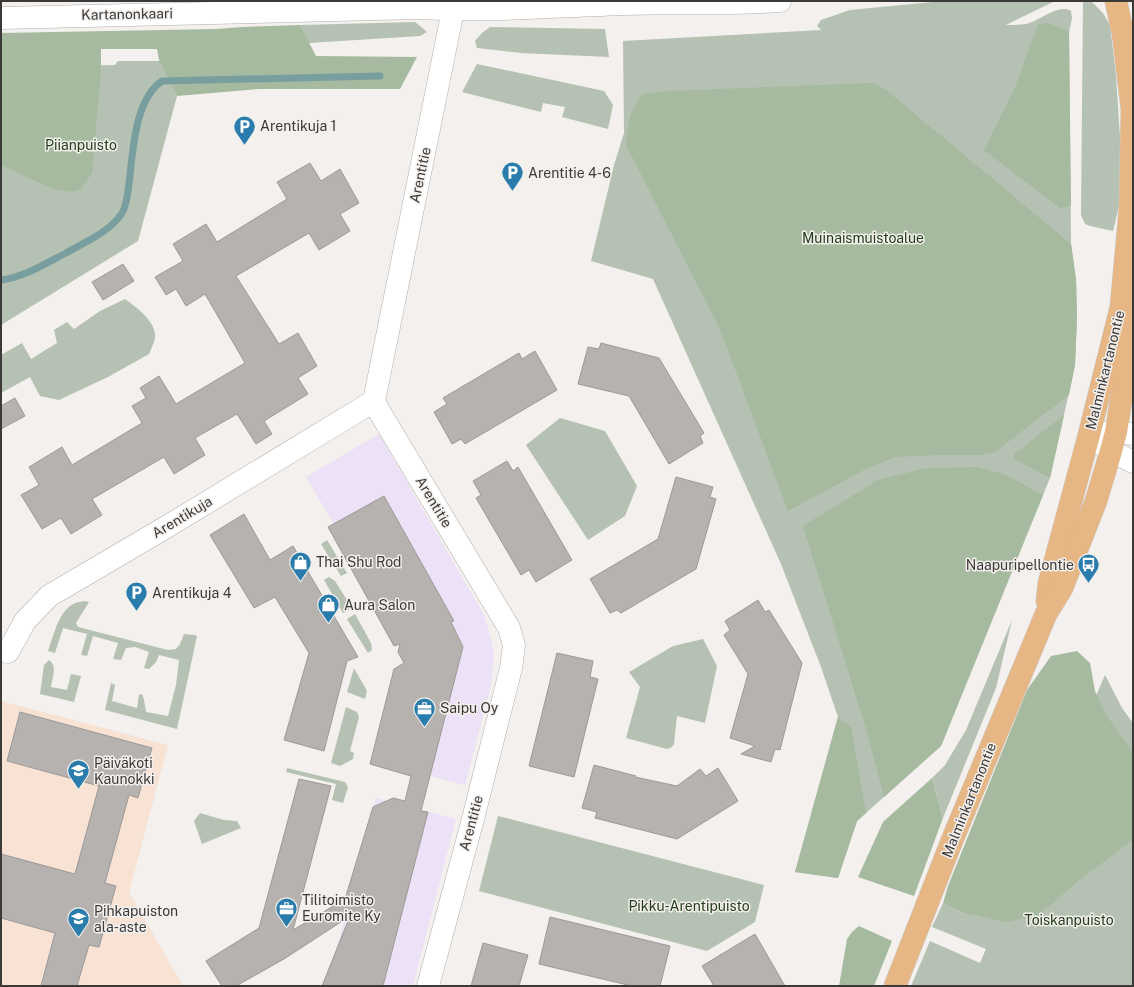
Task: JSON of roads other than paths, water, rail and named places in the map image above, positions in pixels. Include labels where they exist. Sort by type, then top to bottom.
[{"type":"main road","name":"Malminkartanontie","points":[[1046,614],[1049,583],[1089,435],[1121,307],[1130,209],[1132,109],[1123,34],[1116,1]]},
{"type":"main road","name":"Malminkartanontie","points":[[895,986],[956,831],[1046,614],[1062,588],[1120,439],[1133,314]]},
{"type":"street","name":"Kartanonkaari","points":[[1,18],[411,8],[453,10],[780,1]]},
{"type":"street","name":"Arentitie","points":[[428,986],[478,801],[511,668],[514,645],[509,628],[374,401],[453,10]]},
{"type":"street","name":"Arentikuja","points":[[8,652],[25,621],[49,596],[168,526],[374,401]]},
{"type":"street","points":[[1089,435],[1120,439],[1133,462]]},
{"type":"waterway","points":[[1,280],[18,276],[42,266],[97,236],[117,220],[124,210],[126,202],[136,128],[140,114],[153,90],[162,81],[380,76]]},
{"type":"place","name":"Arentikuja 1","points":[[245,146]]},
{"type":"place","name":"Arentitie 4-6","points":[[512,192]]},
{"type":"place","name":"Thai Shu Rod","points":[[300,582]]},
{"type":"place","name":"Naapuripellontie","points":[[1089,584]]},
{"type":"place","name":"Arentikuja 4","points":[[136,612]]},
{"type":"place","name":"Aura Salon","points":[[329,624]]},
{"type":"place","name":"Saipu Oy","points":[[425,728]]},
{"type":"place","name":"Päiväkoti Kaunokki","points":[[78,790]]},
{"type":"place","name":"Tilitoimisto Euromite Ky","points":[[286,928]]},
{"type":"place","name":"Pihkapuiston ala-aste","points":[[79,938]]},
{"type":"park label","name":"Piianpuisto","points":[[81,145]]},
{"type":"park label","name":"Muinaismuistoalue","points":[[863,238]]},
{"type":"park label","name":"Pikku-Arentipuisto","points":[[689,906]]},
{"type":"park label","name":"Toiskanpuisto","points":[[1069,920]]}]
